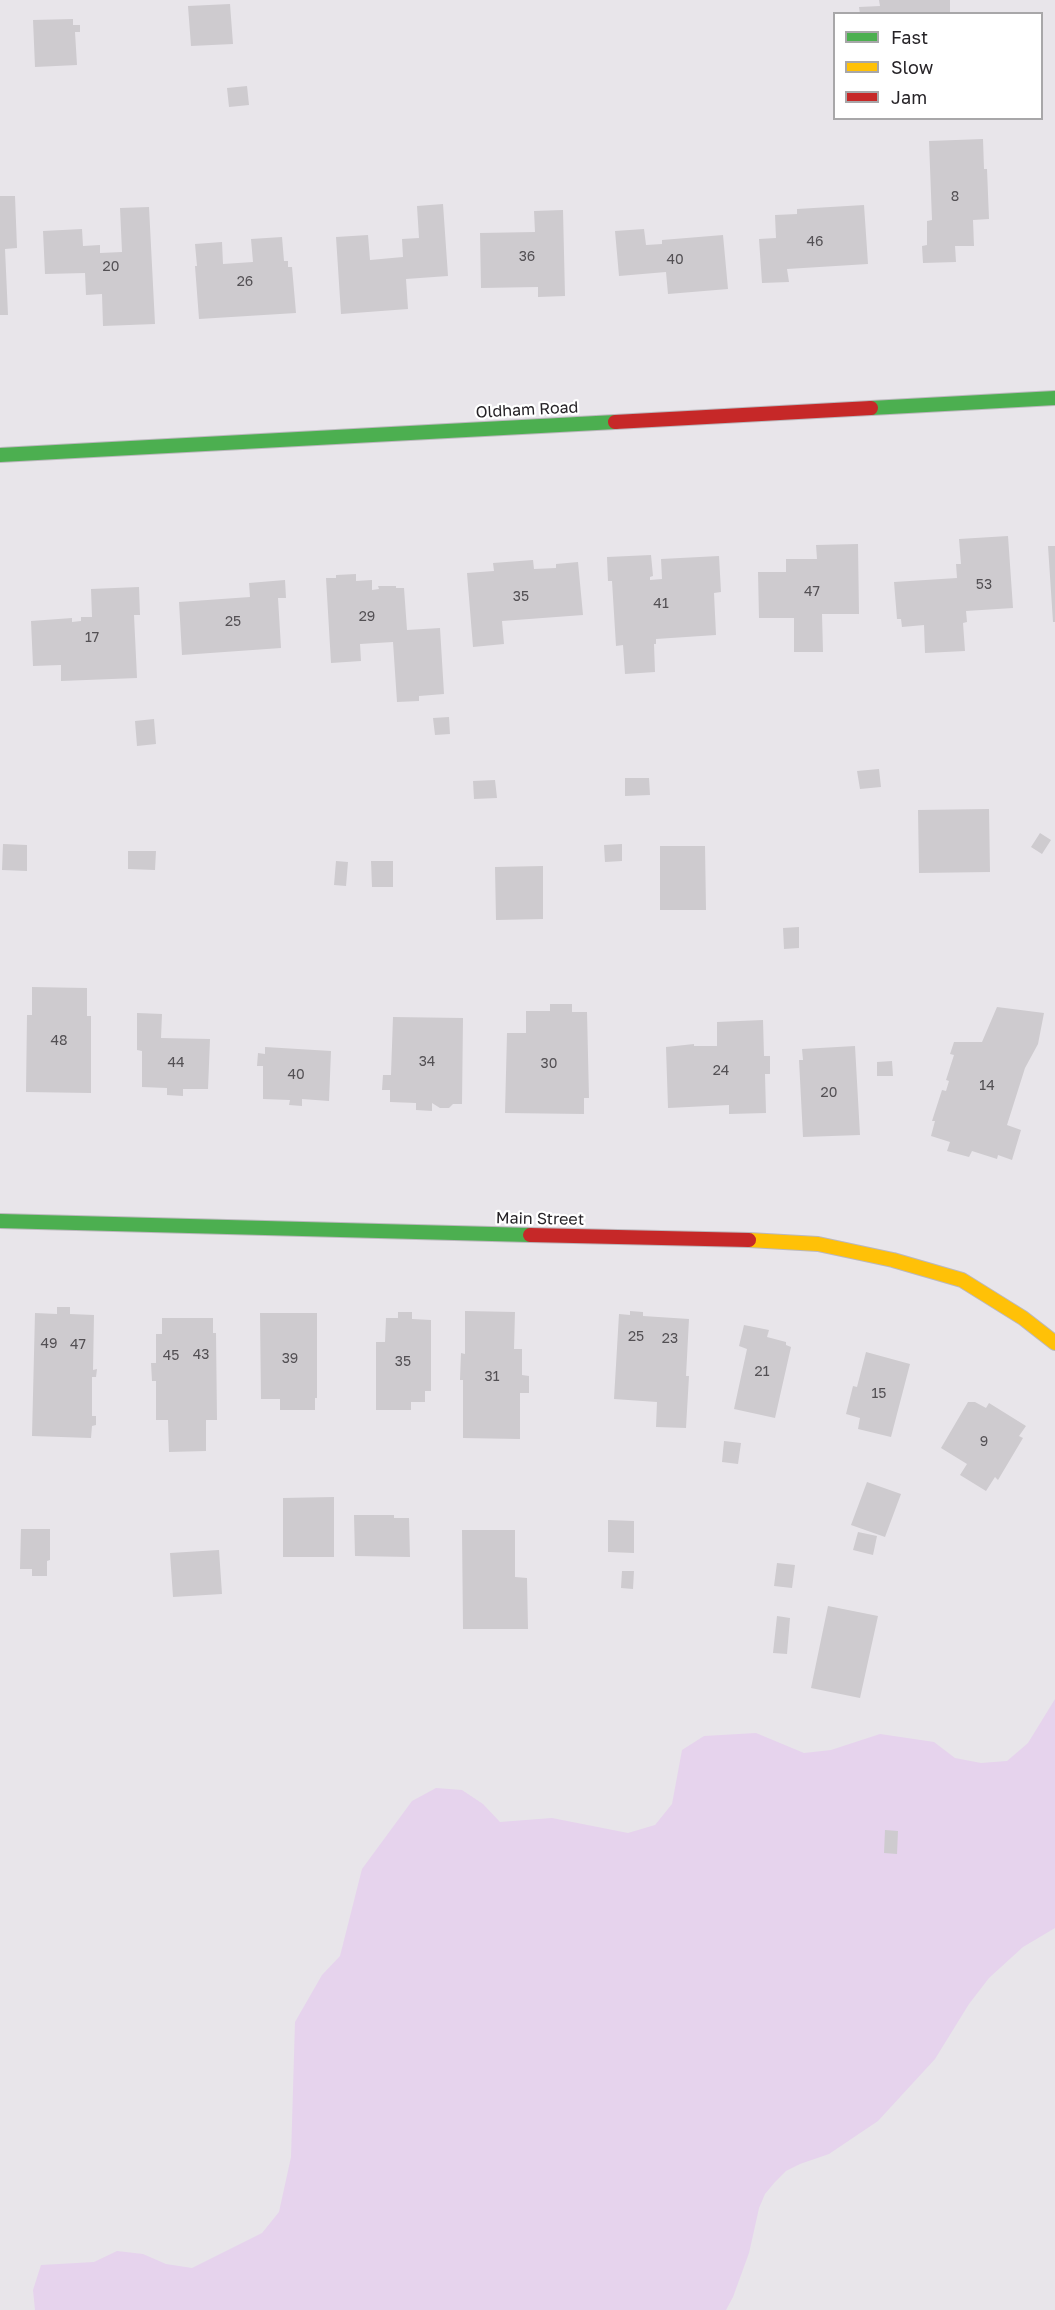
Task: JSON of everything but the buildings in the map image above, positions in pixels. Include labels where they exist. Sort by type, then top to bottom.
[{"type":"street","name":"Oldham Road","points":[[0,455],[1055,398]]},
{"type":"street","name":"Main Street","points":[[0,1221],[741,1240],[818,1244],[893,1260],[962,1280],[1023,1318],[1055,1343]]},
{"type":"shaded area","points":[[1055,1699],[1055,1928],[1023,1947],[989,1978],[969,2004],[935,2059],[878,2121],[829,2154],[786,2171],[775,2182],[765,2194],[759,2208],[749,2253],[726,2310],[35,2310],[33,2290],[41,2265],[94,2262],[117,2251],[143,2254],[166,2264],[192,2268],[262,2233],[279,2212],[291,2157],[295,2022],[322,1975],[340,1956],[362,1869],[412,1801],[436,1788],[462,1790],[483,1804],[500,1822],[552,1818],[628,1833],[655,1825],[672,1804],[682,1750],[704,1736],[756,1733],[804,1753],[831,1750],[880,1734],[934,1742],[955,1758],[981,1763],[1007,1761],[1028,1743]]},
{"type":"traffic: fast","points":[[871,408],[1055,398]]},
{"type":"traffic: fast","points":[[0,455],[615,422]]},
{"type":"traffic: fast","points":[[0,1221],[530,1235]]},
{"type":"traffic: slow","points":[[749,1240],[818,1244],[893,1260],[962,1280],[1023,1318],[1055,1343]]},
{"type":"traffic: jam","points":[[615,422],[871,408]]},
{"type":"traffic: jam","points":[[530,1235],[749,1240]]}]
